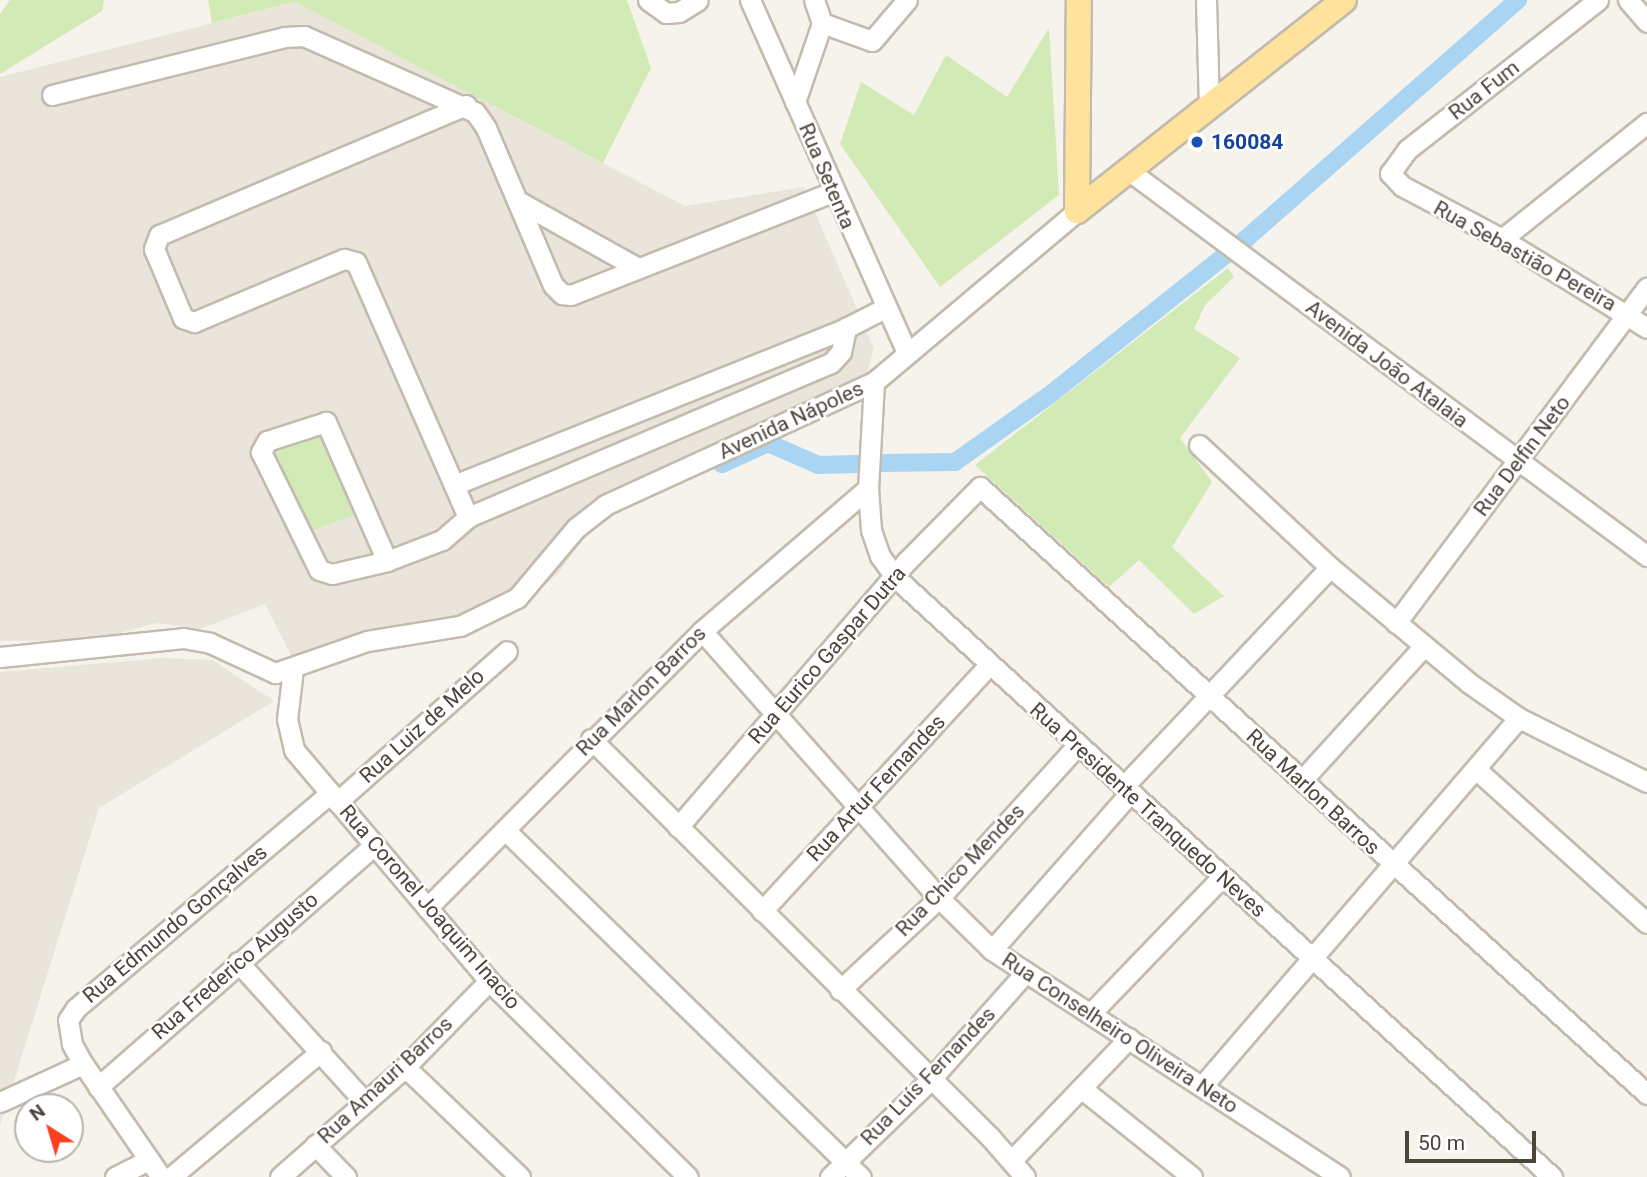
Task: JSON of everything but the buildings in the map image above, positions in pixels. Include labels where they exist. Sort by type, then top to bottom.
[{"type":"main road","points":[[1077,211],[1079,0]]},
{"type":"main road","name":"Avenida Nápoles","points":[[1077,211],[1339,2]]},
{"type":"street","points":[[648,0],[666,13],[679,12],[698,0]]},
{"type":"street","name":"Rua Setenta","points":[[750,0],[833,192],[906,351]]},
{"type":"street","points":[[794,102],[822,23],[814,0]]},
{"type":"street","points":[[822,23],[872,41],[907,0]]},
{"type":"street","points":[[1206,0],[1209,107]]},
{"type":"street","name":"Rua Fum","points":[[1402,186],[1390,173],[1407,150],[1598,0]]},
{"type":"street","points":[[1628,0],[1647,22]]},
{"type":"street","points":[[52,95],[284,37],[304,36],[466,105],[486,128],[553,285],[562,294],[571,295],[833,192]]},
{"type":"street","points":[[466,105],[159,235],[154,248],[183,318],[194,321],[344,259],[356,262],[468,517]]},
{"type":"street","points":[[1502,239],[1647,123]]},
{"type":"street","name":"Avenida João Atalaia","points":[[1128,170],[1647,556]]},
{"type":"street","name":"Rua Sebastião Pereira","points":[[1402,186],[1502,239],[1627,313],[1647,328]]},
{"type":"street","points":[[518,201],[638,268]]},
{"type":"street","name":"Avenida Nápoles","points":[[293,670],[368,640],[460,626],[493,613],[517,598],[576,527],[604,505],[874,382],[906,351],[1077,211]]},
{"type":"street","name":"Rua Delfin Neto","points":[[1396,623],[1519,463],[1647,288]]},
{"type":"street","points":[[454,485],[846,328],[885,308]]},
{"type":"street","points":[[387,561],[326,422],[267,441],[261,452],[319,570],[332,574],[387,561],[442,540],[468,517],[831,363],[841,352],[846,328]]},
{"type":"street","name":"Rua Presidente Tranquedo Neves","points":[[874,382],[868,488],[871,530],[880,556],[895,577],[1310,959],[1552,1177]]},
{"type":"street","points":[[1199,445],[1330,567],[1423,647],[1519,718],[1647,782]]},
{"type":"street","name":"Rua Marlon Barros","points":[[980,487],[1394,867],[1647,1094]]},
{"type":"street","name":"Rua Eurico Gaspar Dutra","points":[[678,827],[895,577],[980,487]]},
{"type":"street","name":"Rua Marlon Barros","points":[[427,908],[591,739],[702,631],[868,488]]},
{"type":"street","points":[[992,950],[1126,790],[1330,567]]},
{"type":"street","name":"Rua Conselheiro Oliveira Neto","points":[[702,631],[858,809],[939,898],[992,950],[1024,974],[1091,1013],[1340,1177]]},
{"type":"street","points":[[0,657],[183,638],[210,643],[275,673],[293,670]]},
{"type":"street","points":[[1302,780],[1423,647]]},
{"type":"street","name":"Rua Luiz de Melo","points":[[333,797],[507,651]]},
{"type":"street","name":"Rua Artur Fernandes","points":[[762,911],[990,664]]},
{"type":"street","name":"Rua Coronel Joaquim Inacio","points":[[293,670],[289,738],[333,797],[489,981],[688,1177]]},
{"type":"street","points":[[1203,1085],[1310,959],[1478,771],[1519,718]]},
{"type":"street","points":[[591,739],[1012,1160],[1025,1177]]},
{"type":"street","name":"Rua Chico Mendes","points":[[840,990],[939,898],[1077,746]]},
{"type":"street","points":[[1478,771],[1647,923]]},
{"type":"street","name":"Rua Edmundo Gonçalves","points":[[161,1177],[83,1064],[69,1032],[68,1020],[75,1008],[333,797]]},
{"type":"street","points":[[505,830],[862,1177]]},
{"type":"street","name":"Rua Frederico Augusto","points":[[98,1087],[238,961],[373,846]]},
{"type":"street","points":[[1091,1013],[1222,877]]},
{"type":"street","points":[[238,961],[365,1102]]},
{"type":"street","name":"Rua Luís Fernandes","points":[[830,1177],[930,1080],[1024,974]]},
{"type":"street","name":"Rua Amauri Barros","points":[[280,1177],[405,1067],[489,981]]},
{"type":"street","points":[[1012,1160],[1129,1038]]},
{"type":"street","points":[[171,1177],[321,1051]]},
{"type":"street","points":[[0,1102],[83,1064]]},
{"type":"street","points":[[405,1067],[520,1177]]},
{"type":"street","points":[[1081,1088],[1192,1177]]},
{"type":"street","points":[[315,1145],[346,1177]]},
{"type":"street","points":[[115,1177],[149,1160]]},
{"type":"shaded area","points":[[295,2],[685,206],[804,187],[874,348],[866,377],[636,492],[596,522],[557,575],[520,604],[293,659],[265,604],[200,629],[157,623],[93,640],[0,641],[0,77]]},
{"type":"shaded area","points":[[163,658],[213,660],[274,701],[99,808],[0,1126],[0,672]]},
{"type":"green space","points":[[10,0],[104,0],[102,11],[0,74],[0,14]]},
{"type":"green space","points":[[208,0],[627,0],[651,68],[603,163],[295,2],[212,23]]},
{"type":"green space","points":[[1049,28],[1059,195],[940,287],[840,144],[861,82],[914,115],[946,55],[1007,97]]},
{"type":"green space","points":[[1228,268],[1234,277],[1205,305],[1194,329],[1240,358],[1180,438],[1212,482],[1172,547],[1224,596],[1194,614],[1139,560],[1109,587],[975,465]]},
{"type":"green space","points":[[319,435],[356,514],[309,532],[270,454]]},
{"type":"waterway","points":[[881,463],[955,462],[1052,393],[1247,238],[1518,0]]},
{"type":"waterway","points":[[722,464],[768,443],[818,465],[858,464]]},
{"type":"place","name":"160084","points":[[1197,142]]}]
